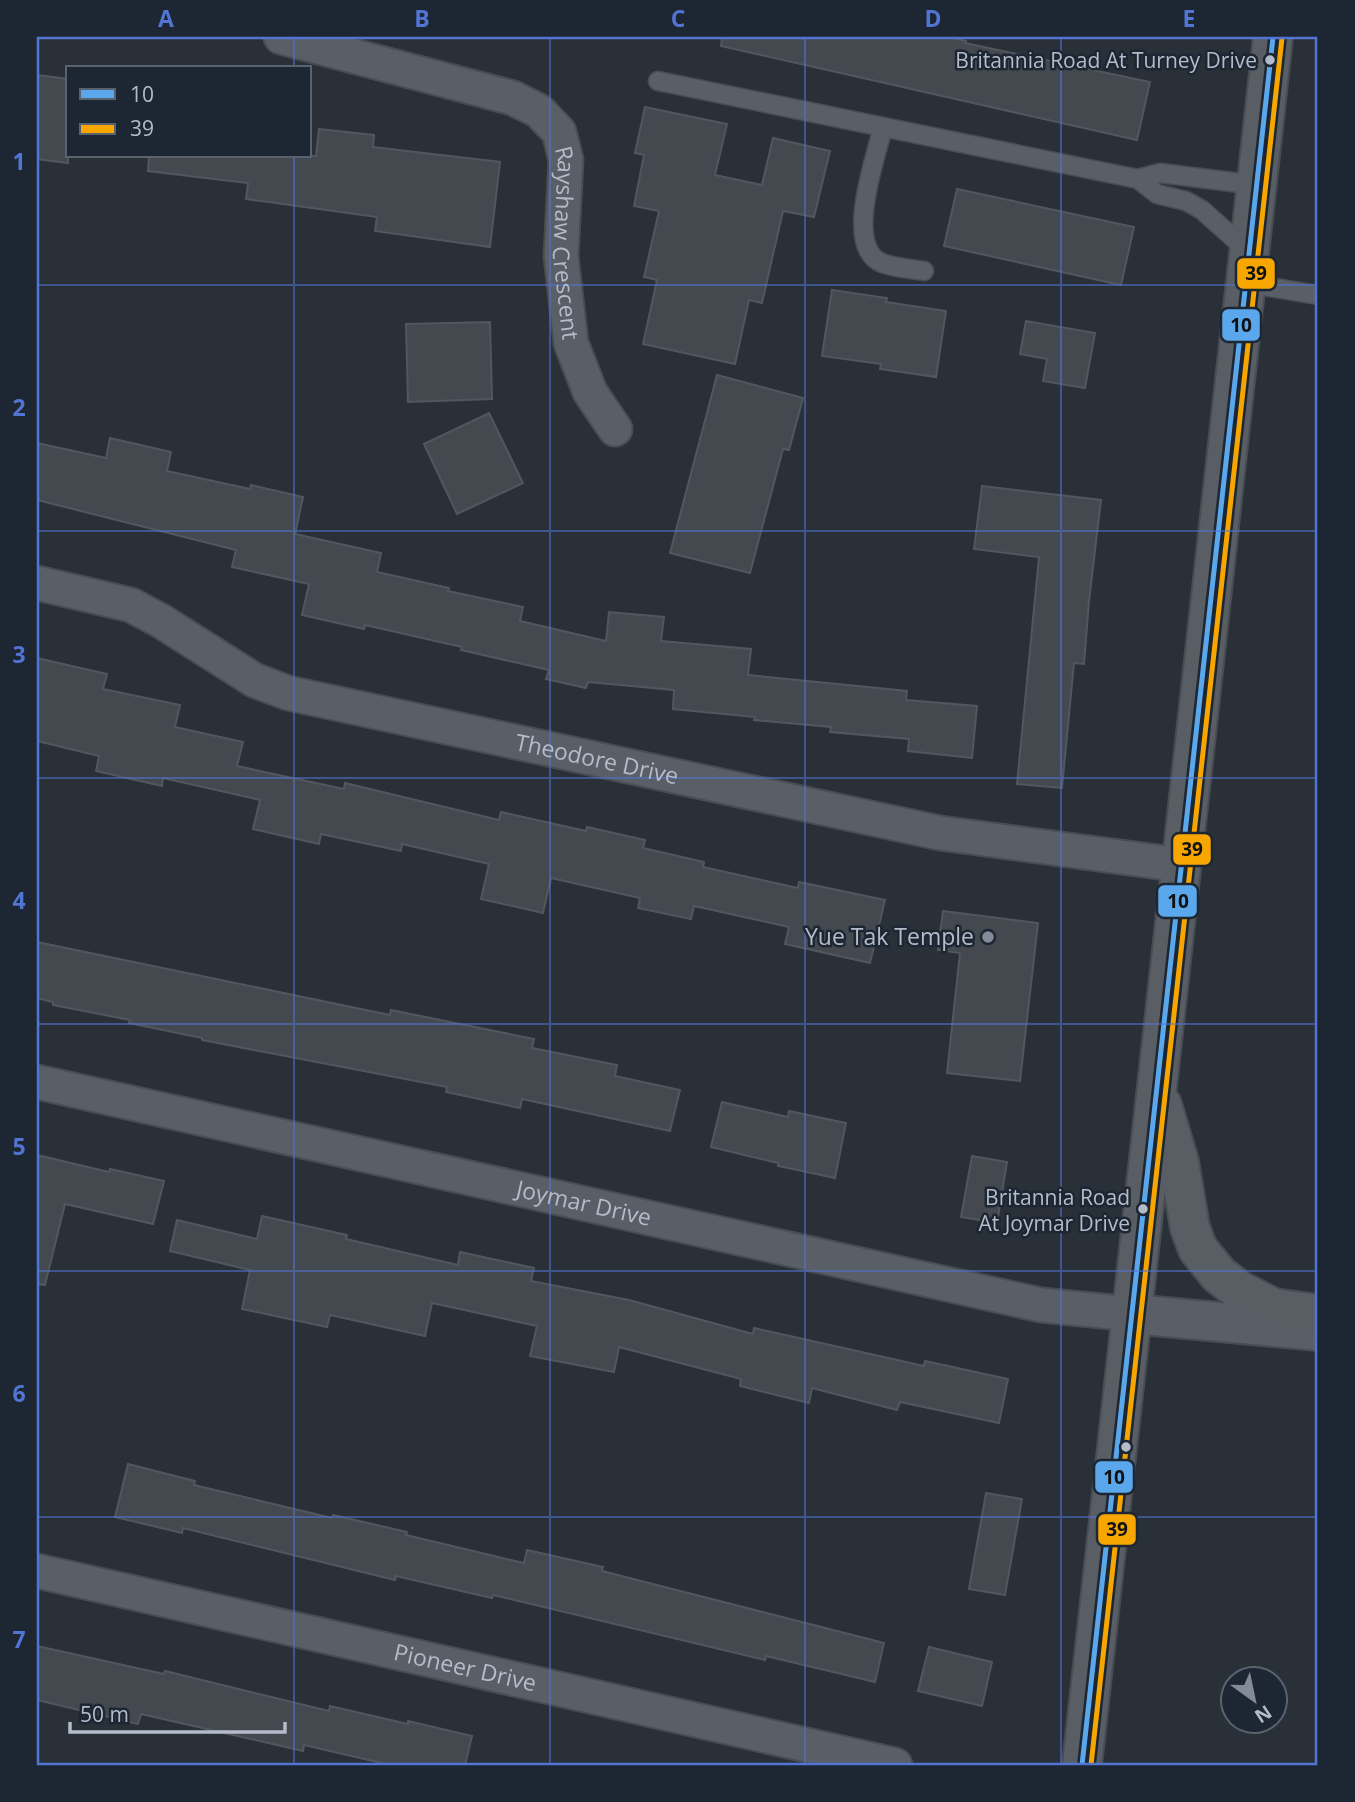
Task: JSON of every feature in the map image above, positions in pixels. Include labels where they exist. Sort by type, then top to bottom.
[{"type":"main road","points":[[1082,1765],[1273,37]]},
{"type":"main road","points":[[1157,1087],[1179,1162],[1190,1228],[1198,1249],[1219,1275],[1240,1291],[1273,1308],[1318,1314]]},
{"type":"street","name":"Rayshaw Crescent","points":[[281,37],[513,97],[539,111],[559,132],[566,160],[561,256],[571,343],[590,392],[615,429]]},
{"type":"street","name":"Theodore Drive","points":[[37,583],[131,605],[254,680],[288,693],[940,833],[1181,865]]},
{"type":"street","name":"Joymar Drive","points":[[37,1082],[1041,1305],[1132,1314]]},
{"type":"street","points":[[1132,1314],[1318,1331]]},
{"type":"street","name":"Pioneer Drive","points":[[37,1572],[895,1765]]},
{"type":"lane","points":[[658,81],[1138,178],[1160,173],[1256,186]]},
{"type":"lane","points":[[883,127],[862,217],[862,234],[869,251],[880,262],[925,271]]},
{"type":"lane","points":[[1138,178],[1157,194],[1186,201],[1202,210],[1247,267],[1318,295]]},
{"type":"building","points":[[722,37],[948,37],[966,41],[965,43],[1150,82],[1137,140],[721,46]]},
{"type":"building","points":[[37,75],[66,79],[68,163],[37,159]]},
{"type":"building","points":[[645,107],[727,124],[715,175],[762,185],[773,138],[830,151],[814,217],[783,211],[762,303],[749,300],[735,364],[643,344],[657,280],[644,277],[659,211],[634,206],[644,155],[635,153]]},
{"type":"building","points":[[319,129],[374,135],[373,147],[500,162],[490,247],[375,231],[377,217],[246,199],[248,183],[148,171],[149,158],[316,156]]},
{"type":"building","points":[[957,189],[1134,227],[1121,285],[944,246]]},
{"type":"building","points":[[832,290],[946,311],[936,377],[880,369],[881,364],[822,356]]},
{"type":"building","points":[[1026,321],[1095,333],[1085,388],[1043,381],[1047,359],[1020,354]]},
{"type":"building","points":[[490,322],[492,399],[408,402],[406,324]]},
{"type":"building","points":[[717,375],[803,398],[789,450],[783,449],[750,573],[670,553]]},
{"type":"building","points":[[489,413],[523,483],[457,514],[424,444]]},
{"type":"building","points":[[110,438],[171,452],[167,471],[303,497],[295,534],[381,553],[377,572],[523,607],[520,621],[606,641],[609,612],[664,617],[661,641],[751,649],[748,675],[907,691],[906,700],[977,706],[972,758],[908,751],[909,739],[830,732],[831,727],[673,709],[674,690],[588,682],[586,688],[546,679],[549,670],[461,650],[462,647],[365,625],[364,629],[302,615],[309,584],[232,567],[236,550],[37,500],[37,443],[106,458]]},
{"type":"building","points":[[982,486],[1101,500],[1084,664],[1074,663],[1062,788],[1017,784],[1039,557],[974,549]]},
{"type":"building","points":[[37,658],[107,674],[103,689],[180,705],[175,727],[243,742],[237,766],[344,789],[345,783],[499,820],[501,812],[586,831],[587,827],[645,840],[643,848],[704,862],[703,867],[798,888],[799,882],[885,900],[870,963],[785,944],[789,927],[694,906],[691,919],[638,908],[640,898],[551,878],[543,913],[481,899],[489,864],[402,844],[401,851],[321,834],[319,844],[253,829],[260,800],[163,778],[162,786],[96,771],[99,756],[37,741]]},
{"type":"building","points":[[943,911],[1038,923],[1020,1081],[947,1073],[960,953],[938,950]]},
{"type":"building","points":[[37,942],[390,1015],[391,1010],[534,1039],[532,1048],[617,1065],[615,1076],[680,1090],[670,1131],[522,1099],[520,1108],[446,1092],[447,1087],[202,1040],[129,1023],[130,1020],[53,1005],[53,1002],[37,998]]},
{"type":"building","points":[[722,1102],[788,1117],[789,1111],[846,1123],[835,1178],[778,1166],[778,1163],[711,1147]]},
{"type":"building","points":[[37,1155],[109,1172],[110,1169],[164,1181],[153,1224],[65,1204],[45,1285],[37,1284]]},
{"type":"building","points":[[972,1156],[1007,1162],[997,1223],[961,1217]]},
{"type":"building","points":[[262,1216],[347,1235],[346,1239],[458,1265],[460,1252],[534,1268],[531,1281],[629,1300],[753,1334],[754,1328],[924,1366],[925,1361],[1008,1379],[999,1423],[900,1402],[897,1410],[812,1388],[809,1403],[740,1386],[741,1379],[619,1347],[614,1372],[530,1356],[537,1326],[432,1303],[425,1336],[330,1315],[327,1327],[242,1309],[250,1270],[170,1251],[177,1220],[257,1239]]},
{"type":"building","points":[[128,1464],[195,1481],[194,1485],[332,1518],[333,1515],[407,1532],[406,1535],[524,1563],[527,1550],[603,1567],[602,1571],[884,1643],[875,1682],[766,1656],[765,1660],[493,1595],[492,1598],[396,1576],[395,1580],[183,1528],[182,1533],[115,1517]]},
{"type":"building","points":[[986,1493],[1022,1499],[1005,1595],[969,1589]]},
{"type":"building","points":[[37,1646],[164,1674],[165,1671],[329,1711],[330,1706],[472,1736],[465,1765],[390,1765],[304,1745],[303,1751],[141,1714],[138,1724],[37,1700]]},
{"type":"building","points":[[929,1647],[992,1662],[982,1706],[918,1691]]},
{"type":"transit line","name":"10","points":[[1082,1765],[1273,37]]},
{"type":"transit line","name":"39","points":[[1091,1765],[1282,38]]},
{"type":"place","name":"Britannia Road At Turney Drive","points":[[1270,60]]},
{"type":"place","name":"Yue Tak Temple","points":[[988,937]]},
{"type":"place","name":"Britannia Road At Joymar Drive","points":[[1143,1209]]}]
